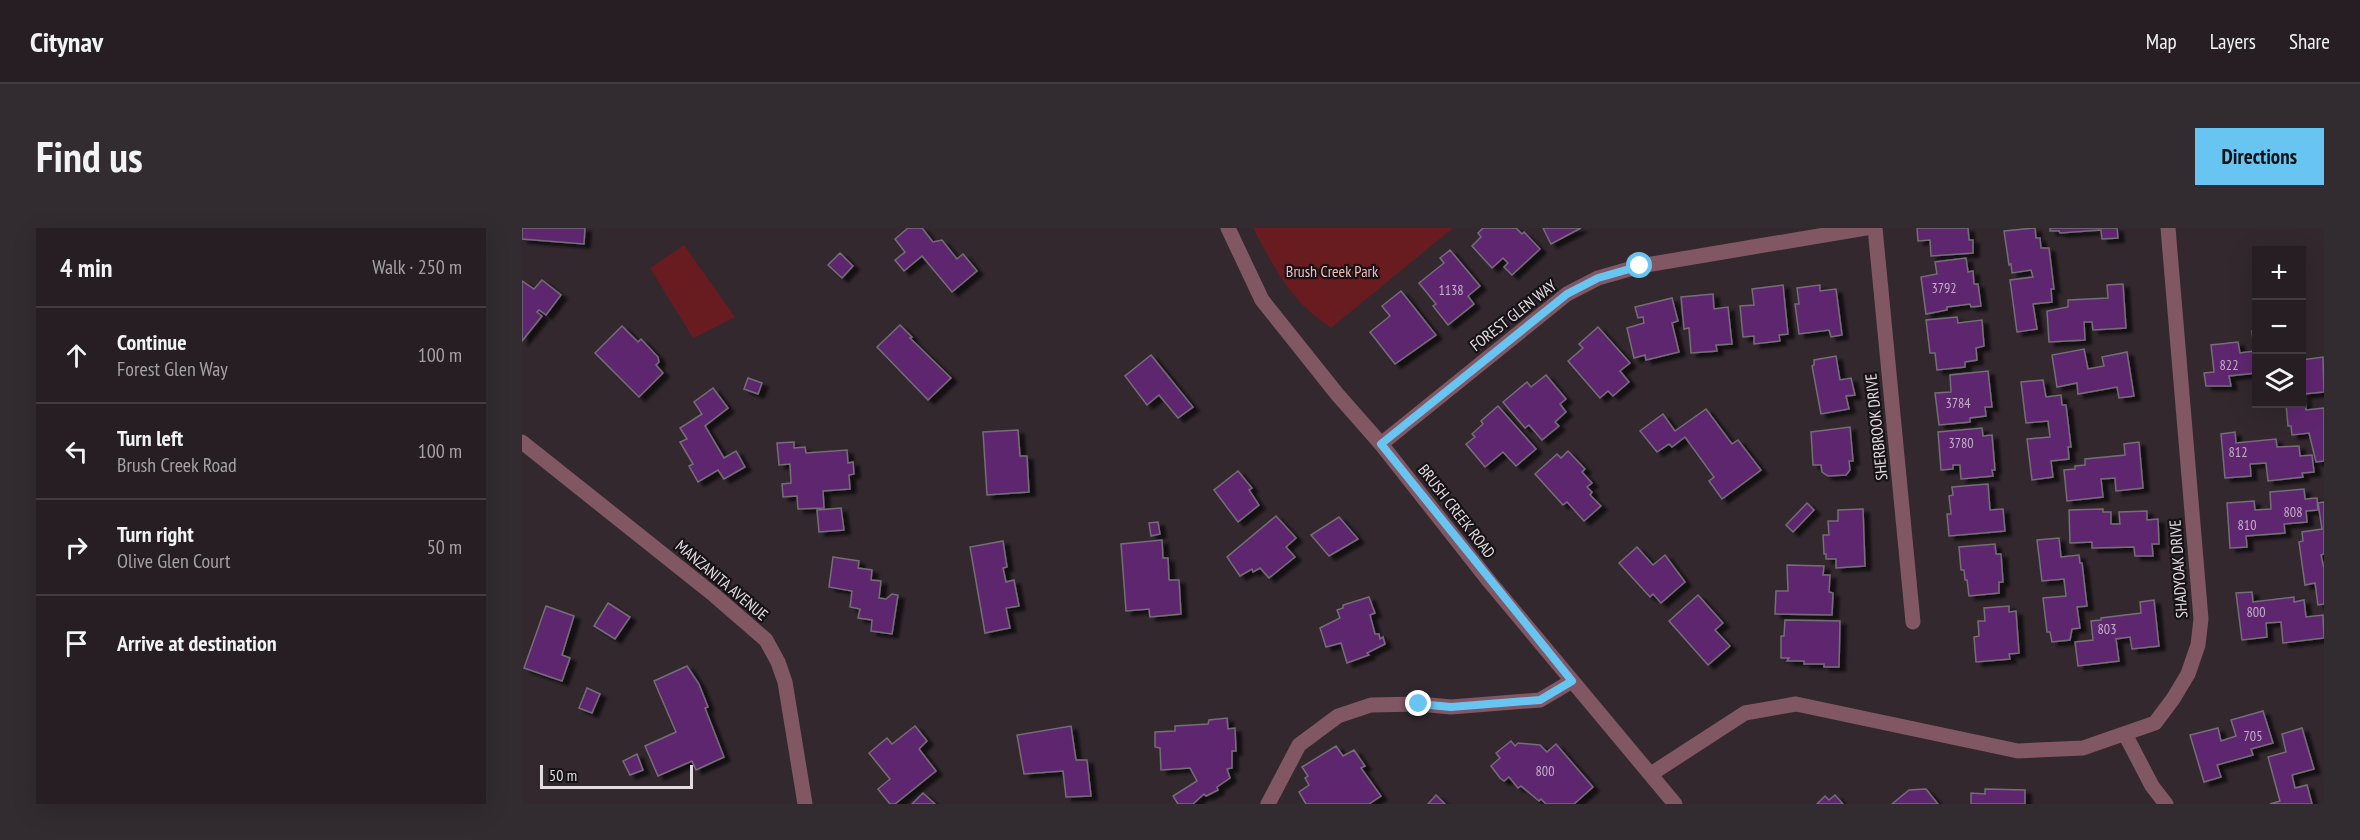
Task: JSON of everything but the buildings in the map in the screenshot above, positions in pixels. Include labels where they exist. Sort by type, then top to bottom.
[{"type":"street","name":"BRUSH CREEK ROAD","points":[[1228,228],[1262,300],[1572,681],[1676,804]]},
{"type":"street","name":"FOREST GLEN WAY","points":[[1381,444],[1567,294],[1598,278],[1640,266],[1866,228]]},
{"type":"street","name":"SHERBROOK DRIVE","points":[[1875,228],[1913,622]]},
{"type":"street","name":"SHADYOAK DRIVE","points":[[1651,774],[1745,713],[1796,704],[2018,751],[2083,748],[2155,723],[2174,699],[2188,674],[2198,645],[2201,619],[2168,228]]},
{"type":"street","name":"MANZANITA AVENUE","points":[[522,442],[714,595],[766,640],[778,662],[784,682],[805,804]]},
{"type":"street","points":[[1268,804],[1299,745],[1338,716],[1371,705],[1419,704],[1451,707],[1540,700],[1572,681]]},
{"type":"street","points":[[2125,734],[2152,786],[2166,804]]},
{"type":"green space","name":"Brush Creek Park","points":[[1253,228],[1453,228],[1331,328],[1304,306],[1285,284]]},
{"type":"green space","points":[[684,245],[735,317],[693,338],[650,268]]},
{"type":"route","points":[[1419,704],[1451,707],[1540,700],[1572,681],[1489,581],[1381,444],[1567,294],[1598,278],[1640,266]]}]
